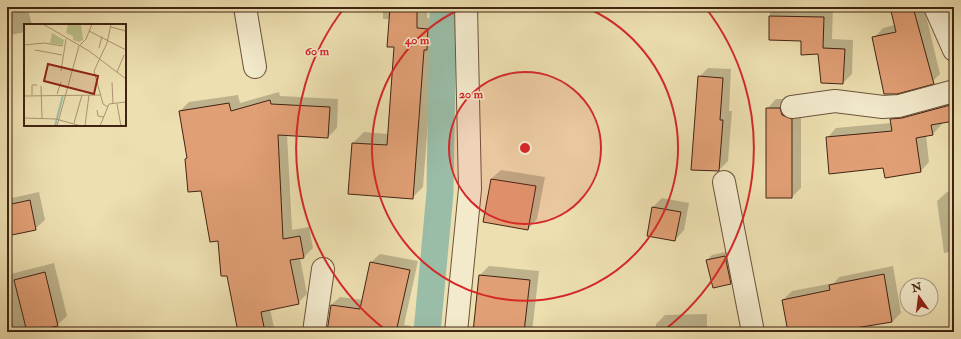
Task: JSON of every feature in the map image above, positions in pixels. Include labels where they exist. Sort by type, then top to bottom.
[{"type":"street","points":[[245,7],[256,67]]},
{"type":"street","points":[[456,332],[470,189],[466,7]]},
{"type":"street","points":[[935,7],[954,50]]},
{"type":"street","points":[[792,107],[836,101],[883,107],[899,106],[954,91]]},
{"type":"street","points":[[724,182],[753,332]]},
{"type":"street","points":[[314,332],[323,269]]},
{"type":"building","points":[[390,7],[417,7],[417,28],[428,29],[427,50],[424,50],[413,199],[348,194],[352,143],[387,145],[394,47],[387,47]]},
{"type":"building","points":[[890,7],[913,7],[934,84],[897,94],[884,94],[872,37],[896,32]]},
{"type":"building","points":[[769,16],[824,17],[823,48],[845,49],[843,84],[821,83],[818,54],[801,55],[801,41],[769,40]]},
{"type":"building","points":[[698,76],[723,78],[720,120],[723,120],[719,171],[691,170]]},
{"type":"building","points":[[270,100],[271,104],[330,107],[328,138],[278,135],[283,239],[300,236],[304,258],[290,260],[299,304],[261,312],[265,332],[238,332],[227,276],[221,276],[218,241],[210,242],[201,191],[188,192],[185,159],[187,158],[179,111],[229,103],[231,111]]},
{"type":"building","points":[[954,104],[954,121],[931,125],[933,135],[916,138],[921,172],[885,178],[883,168],[829,174],[826,137],[892,131],[890,119],[902,118]]},
{"type":"building","points":[[766,108],[780,108],[782,115],[792,119],[792,198],[766,198]]},
{"type":"building","points":[[491,179],[536,186],[528,230],[483,222]]},
{"type":"building","points":[[30,200],[36,230],[7,236],[7,205]]},
{"type":"building","points":[[652,207],[681,212],[675,241],[647,236]]},
{"type":"building","points":[[725,256],[731,284],[713,288],[706,260]]},
{"type":"building","points":[[370,262],[410,270],[396,332],[327,332],[331,305],[360,309]]},
{"type":"building","points":[[45,272],[58,326],[27,332],[14,280]]},
{"type":"building","points":[[884,274],[892,322],[831,332],[788,332],[782,300],[830,290],[829,285]]},
{"type":"building","points":[[479,275],[530,280],[524,332],[473,332]]},
{"type":"waterway","points":[[427,332],[440,193],[443,7]]}]
